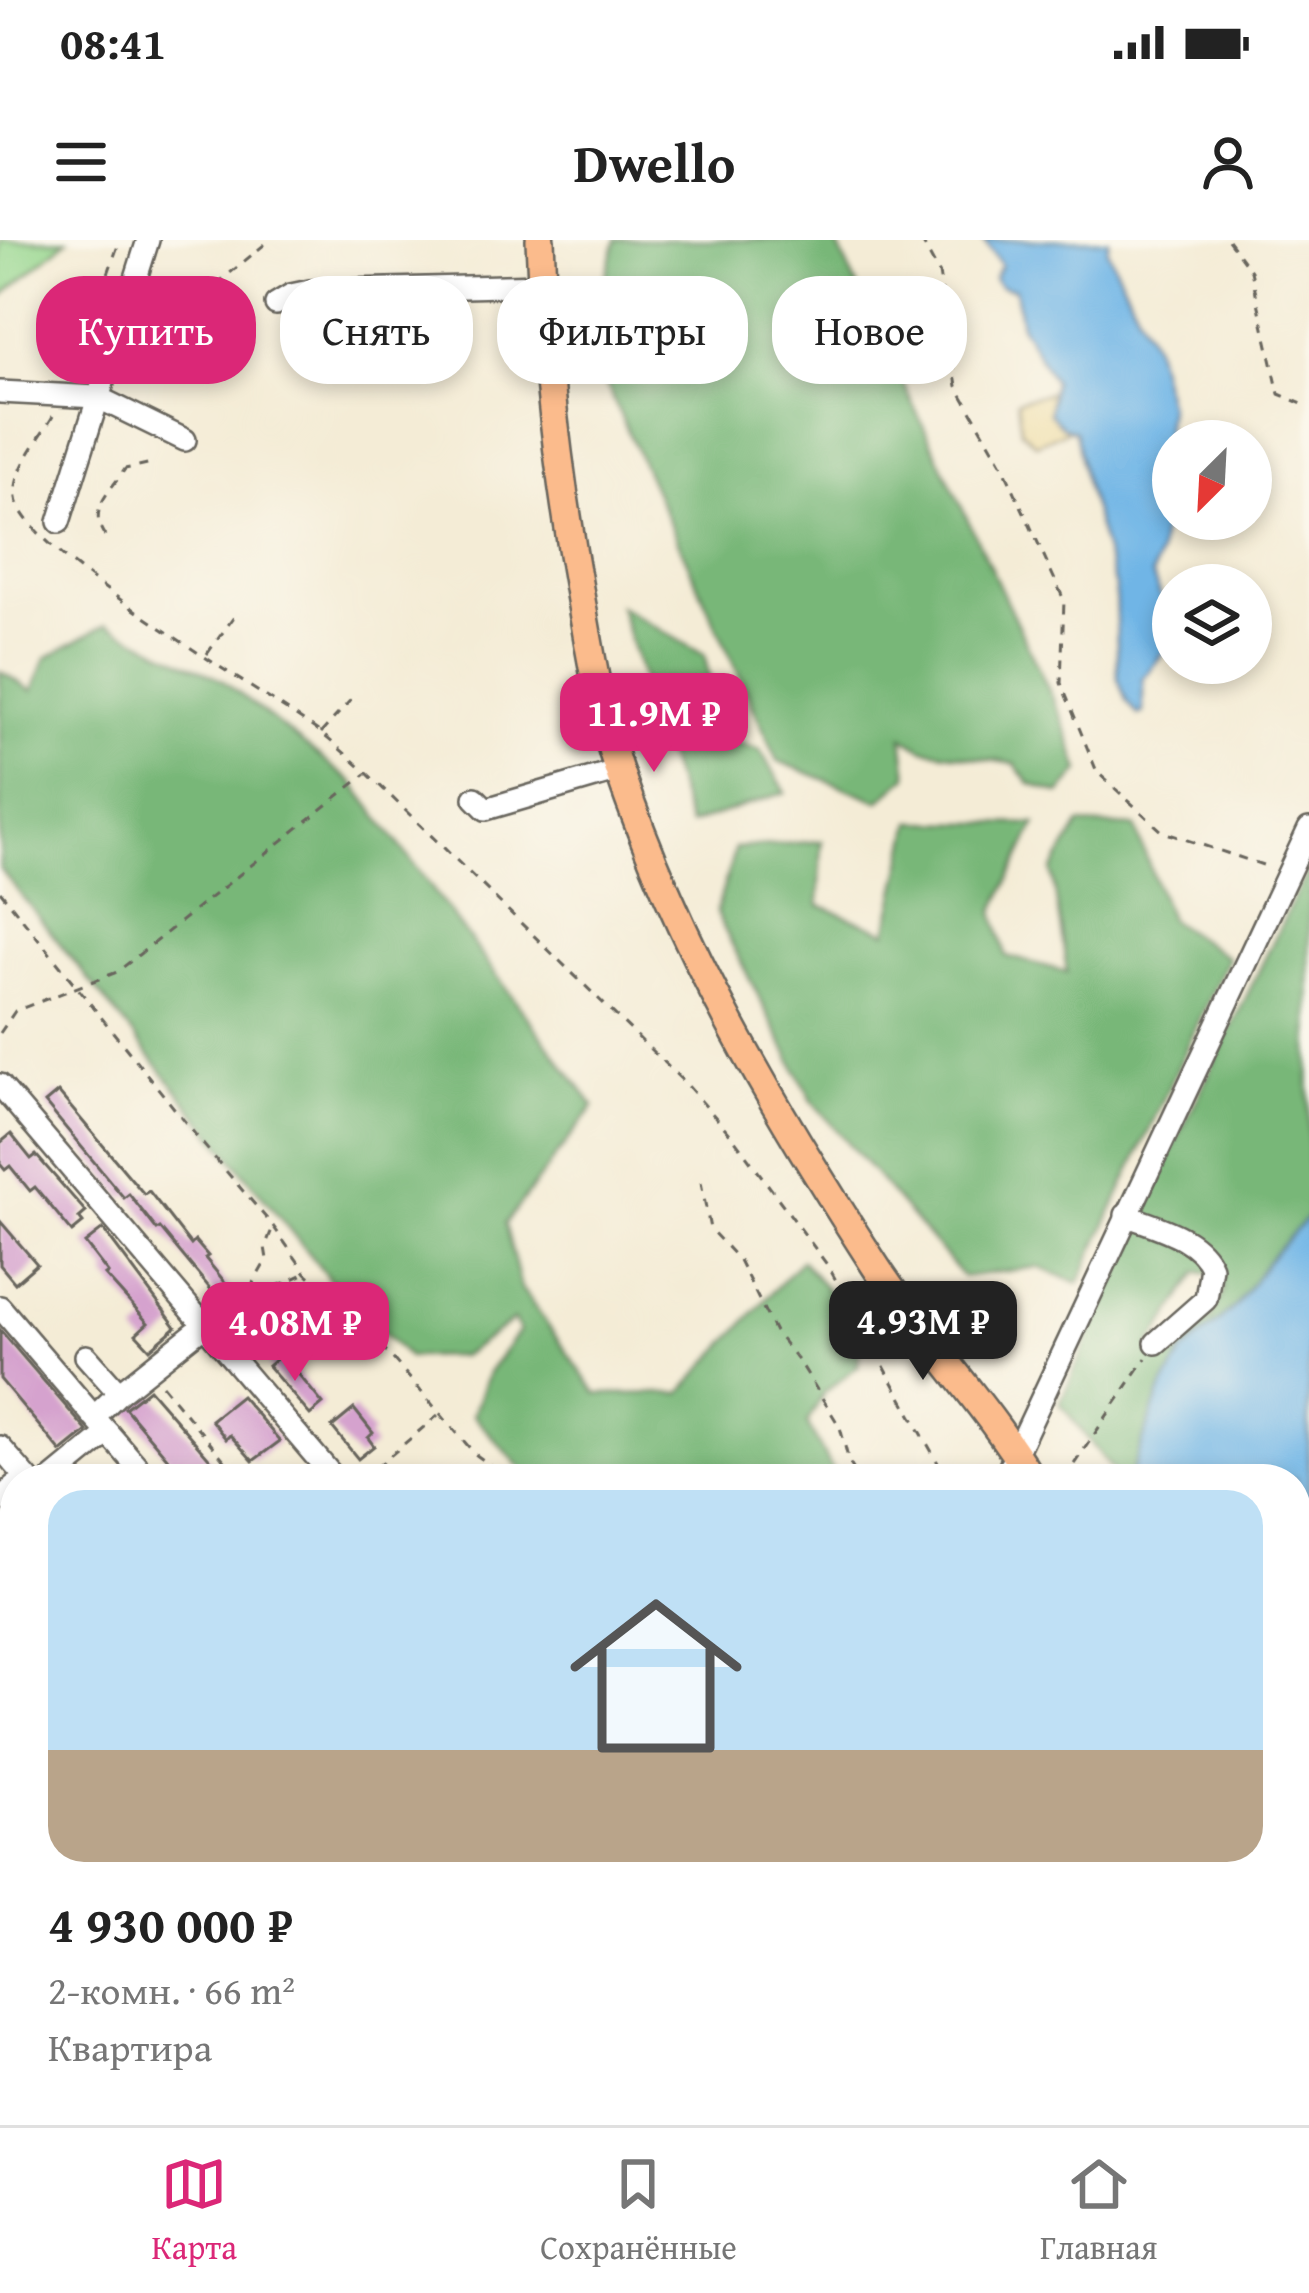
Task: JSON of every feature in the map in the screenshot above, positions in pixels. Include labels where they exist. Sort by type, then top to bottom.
[{"type":"main road","points":[[540,240],[542,276]]},
{"type":"main road","points":[[550,384],[568,529],[619,770],[712,996],[762,1086],[879,1272],[1013,1464]]},
{"type":"street","points":[[59,522],[148,240]]},
{"type":"street","points":[[277,304],[310,291],[497,286]]},
{"type":"street","points":[[0,392],[65,395],[100,387],[185,440]]},
{"type":"street","points":[[475,798],[486,808],[619,770]]},
{"type":"street","points":[[1021,1464],[1126,1215],[1309,829]]},
{"type":"street","points":[[0,1085],[323,1464]]},
{"type":"street","points":[[1126,1215],[1201,1250],[1211,1267],[1206,1299],[1156,1343]]},
{"type":"street","points":[[0,1306],[135,1464]]},
{"type":"street","points":[[66,1464],[101,1425],[119,1393],[210,1328]]},
{"type":"street","points":[[86,1356],[119,1393]]},
{"type":"path","points":[[120,240],[65,395],[19,476],[16,497],[22,516],[82,570],[321,734],[367,773],[688,1086],[732,1136],[828,1266],[939,1464]]},
{"type":"path","points":[[100,387],[270,240]]},
{"type":"path","points":[[921,240],[939,273],[957,386],[1003,466],[1064,600],[1061,683],[1097,772],[1163,832],[1288,873]]},
{"type":"path","points":[[1228,240],[1251,272],[1279,394],[1309,407]]},
{"type":"path","points":[[105,536],[96,513],[125,469],[152,464]]},
{"type":"path","points":[[206,656],[234,617]]},
{"type":"path","points":[[321,734],[355,695]]},
{"type":"path","points":[[0,1033],[15,1011],[117,972],[367,773]]},
{"type":"path","points":[[0,891],[273,1226],[306,1273],[362,1323],[438,1415],[489,1464]]},
{"type":"path","points":[[701,1182],[710,1229],[739,1260],[775,1332],[840,1426],[850,1464]]},
{"type":"path","points":[[210,1328],[249,1290],[267,1259],[273,1226]]},
{"type":"path","points":[[249,1290],[266,1292],[306,1273]]},
{"type":"path","points":[[1080,1464],[1156,1343]]},
{"type":"path","points":[[138,1376],[159,1382],[227,1464]]},
{"type":"path","points":[[381,1464],[438,1415]]},
{"type":"green space","points":[[0,240],[67,240],[0,298]]},
{"type":"green space","points":[[616,240],[835,240],[852,276],[772,276],[772,384],[903,384],[1062,718],[1080,771],[1060,794],[1030,784],[1015,764],[923,749],[903,737],[908,776],[879,801],[778,761],[606,384],[748,384],[748,276],[606,276]]},
{"type":"green space","points":[[619,606],[704,655],[725,739],[760,750],[786,792],[689,825]]},
{"type":"green space","points":[[107,624],[222,680],[354,784],[594,1106],[505,1224],[521,1288],[597,1394],[681,1393],[801,1260],[862,1322],[858,1366],[824,1393],[807,1423],[829,1464],[517,1464],[473,1415],[488,1373],[519,1331],[514,1320],[462,1356],[408,1357],[329,1279],[0,869],[0,671],[33,691],[46,658]]},
{"type":"green space","points":[[912,822],[1036,824],[994,912],[1006,956],[1067,972],[1052,871],[1080,824],[1135,827],[1169,919],[1228,958],[1079,1283],[1038,1267],[963,1277],[812,1101],[716,913],[735,848],[822,841],[819,905],[887,932]]},
{"type":"green space","points":[[1309,867],[1309,1216],[1267,1261],[1236,1306],[1183,1352],[1160,1393],[1135,1464],[1107,1464],[1060,1403],[1174,1146]],"holes":[[[1198,1272],[1223,1276],[1223,1293],[1211,1319],[1190,1326],[1181,1350],[1173,1357],[1150,1346]]]},
{"type":"sand","points":[[1051,392],[1052,414],[1068,430],[1036,444],[1021,431],[1017,401]]},
{"type":"water","points":[[983,240],[1109,240],[1107,250],[1154,346],[1168,407],[1167,420],[1152,420],[1152,540],[1161,540],[1152,564],[1152,667],[1143,679],[1143,713],[1138,715],[1118,678],[1115,587],[1075,431],[1061,426],[1049,413],[1053,381],[1021,326],[1015,289],[999,286],[994,278],[1001,265]]},
{"type":"water","points":[[1309,1216],[1309,1464],[1135,1464],[1160,1393],[1183,1352],[1236,1306],[1267,1261]]},
{"type":"building","points":[[58,1092],[144,1194],[149,1191],[191,1245],[195,1241],[208,1256],[205,1258],[229,1287],[217,1297],[129,1194],[124,1198],[45,1103]]},
{"type":"building","points":[[11,1134],[86,1212],[79,1218],[83,1223],[72,1232],[35,1187],[30,1191],[10,1166],[5,1170],[0,1164],[0,1143]]},
{"type":"building","points":[[0,1221],[37,1264],[15,1283],[0,1265]]},
{"type":"building","points":[[103,1229],[176,1327],[150,1349],[136,1334],[148,1323],[105,1275],[108,1273],[85,1243]]},
{"type":"building","points":[[262,1316],[276,1332],[289,1321],[298,1332],[268,1355],[246,1329]]},
{"type":"building","points":[[0,1330],[87,1431],[61,1452],[0,1379]]},
{"type":"building","points":[[282,1354],[323,1404],[310,1415],[268,1366]]},
{"type":"building","points":[[149,1389],[214,1464],[172,1464],[125,1408]]},
{"type":"building","points":[[241,1396],[280,1441],[253,1461],[211,1420]]},
{"type":"building","points":[[354,1409],[373,1433],[368,1438],[374,1446],[358,1459],[332,1427]]}]
